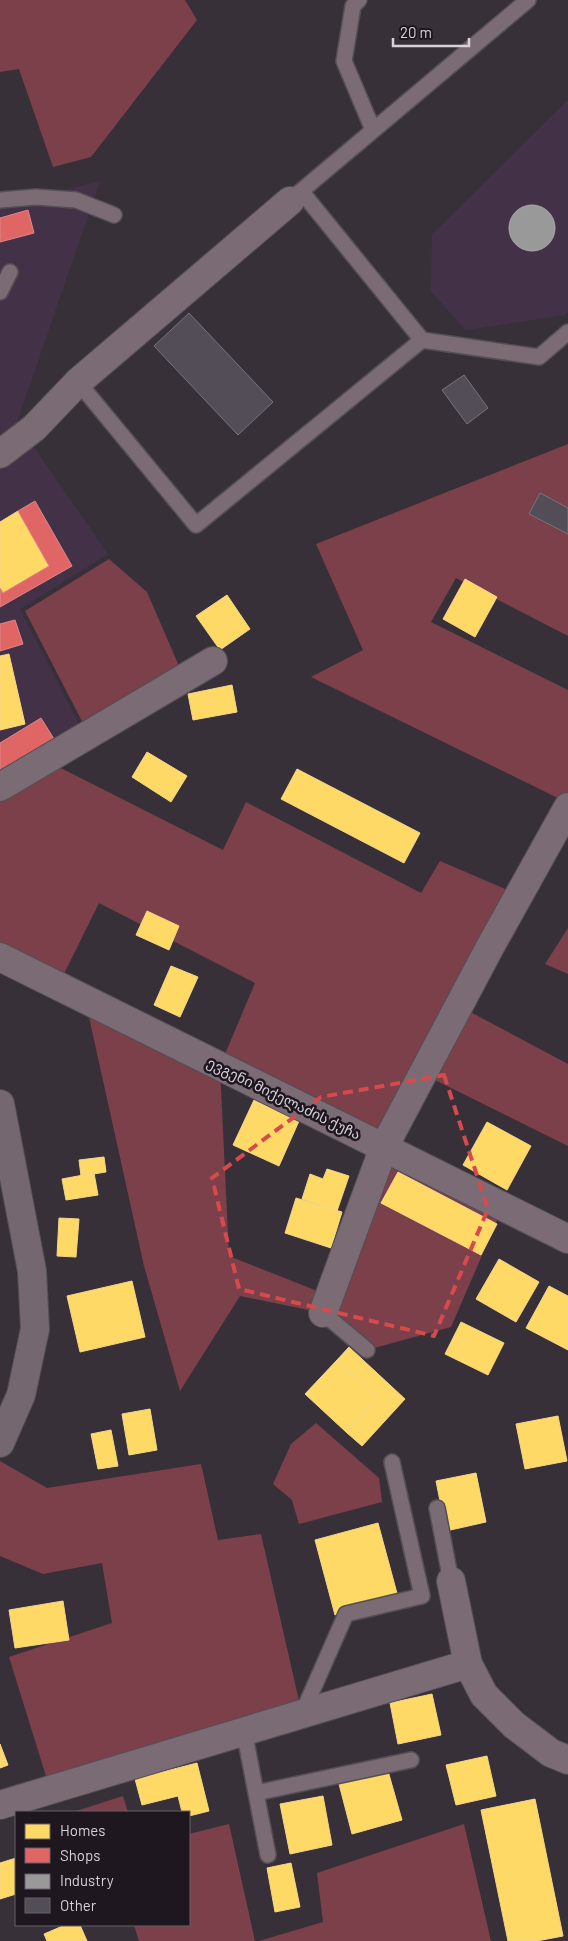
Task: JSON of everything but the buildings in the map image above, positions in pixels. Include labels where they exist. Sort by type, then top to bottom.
[{"type":"highway","points":[[0,1104],[32,1271],[35,1329],[21,1395],[0,1443]]},
{"type":"street","points":[[0,454],[34,428],[78,382],[296,196]]},
{"type":"street","points":[[0,787],[213,661]]},
{"type":"street","points":[[324,1313],[384,1147],[490,947],[568,807]]},
{"type":"street","name":"ევგენი მიქელაძის ქუჩა","points":[[0,957],[568,1239]]},
{"type":"street","points":[[451,1581],[468,1664],[484,1695],[514,1725],[551,1752],[568,1760]]},
{"type":"street","points":[[0,1805],[468,1664]]},
{"type":"lane","points":[[359,0],[353,6],[344,61],[373,130]]},
{"type":"lane","points":[[528,0],[296,196],[422,340],[539,357],[568,332]]},
{"type":"lane","points":[[0,200],[36,197],[76,200],[114,215]]},
{"type":"lane","points":[[0,292],[10,272]]},
{"type":"lane","points":[[78,382],[196,525],[422,340]]},
{"type":"lane","points":[[324,1313],[367,1350]]},
{"type":"lane","points":[[302,1714],[346,1614],[422,1596],[392,1462]]},
{"type":"lane","points":[[437,1508],[451,1581]]},
{"type":"lane","points":[[244,1731],[268,1855]]},
{"type":"lane","points":[[256,1794],[410,1760]]},
{"type":"highlighted area","points":[[444,1075],[488,1209],[434,1336],[239,1289],[212,1178],[321,1097]]},
{"type":"shaded area","points":[[0,0],[185,0],[197,20],[91,157],[53,167],[19,69],[0,72]]},
{"type":"shaded area","points":[[568,100],[568,312],[564,315],[466,330],[431,292],[432,234]]},
{"type":"shaded area","points":[[100,181],[14,431],[0,442],[0,208]]},
{"type":"shaded area","points":[[26,436],[108,554],[20,609],[84,734],[0,784],[0,456]]},
{"type":"shaded area","points":[[568,444],[568,636],[456,578],[431,622],[568,690],[568,803],[311,677],[363,650],[316,544]]},
{"type":"shaded area","points":[[109,559],[147,592],[182,673],[87,731],[25,611]]},
{"type":"shaded area","points":[[45,760],[223,850],[246,802],[421,893],[440,861],[522,896],[461,1007],[568,1064],[568,1146],[425,1075],[384,1147],[503,1207],[451,1327],[367,1350],[323,1313],[240,1296],[180,1391],[144,1266],[85,999],[220,1066],[255,983],[99,903],[58,986],[0,957],[0,787]],"holes":[[[220,1067],[384,1147],[330,1296],[229,1256]]]},
{"type":"shaded area","points":[[568,928],[568,974],[545,964]]},
{"type":"shaded area","points":[[316,1423],[379,1478],[382,1502],[299,1524],[292,1500],[273,1484],[291,1444]]},
{"type":"shaded area","points":[[0,1461],[47,1488],[201,1464],[218,1540],[261,1534],[302,1714],[50,1789],[9,1657],[112,1623],[102,1563],[43,1574],[0,1556]]},
{"type":"shaded area","points":[[123,1796],[128,1811],[76,1811]]},
{"type":"shaded area","points":[[229,1824],[255,1941],[139,1941],[134,1926],[190,1926],[190,1834]]},
{"type":"shaded area","points":[[464,1824],[491,1941],[259,1941],[323,1922],[317,1873]]}]
